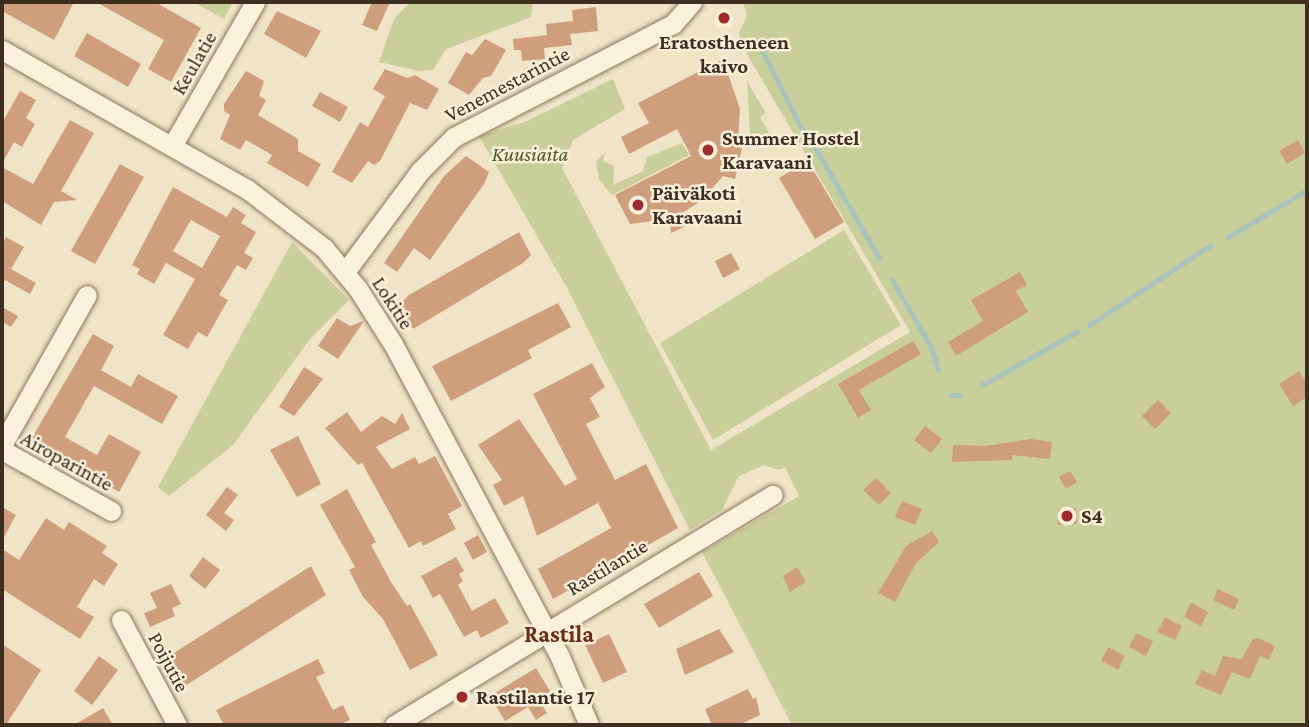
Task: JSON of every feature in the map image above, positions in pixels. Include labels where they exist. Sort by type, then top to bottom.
[{"type":"street","name":"Keulatie","points":[[172,146],[254,2]]},
{"type":"street","name":"Venemestarintie","points":[[345,272],[419,171],[454,137],[673,24],[692,2]]},
{"type":"street","name":"Lokitie","points":[[2,50],[269,204],[309,234],[345,272],[393,344],[546,633],[589,725]]},
{"type":"street","points":[[2,445],[87,295]]},
{"type":"street","name":"Airoparintie","points":[[2,450],[111,511]]},
{"type":"street","name":"Rastilantie","points":[[394,725],[773,495]]},
{"type":"street","name":"Poijutie","points":[[121,620],[177,725]]},
{"type":"green space","points":[[193,2],[233,2],[224,19]]},
{"type":"green space","points":[[410,2],[533,2],[531,17],[446,49],[433,70],[419,71],[379,62],[394,19]]},
{"type":"green space","name":"Kuusiaita","points":[[743,2],[1307,2],[1307,725],[792,725],[702,552],[799,496],[785,467],[779,470],[764,465],[739,476],[722,510],[690,530],[566,286],[479,136],[527,121],[613,79],[625,109],[573,140],[562,168],[711,450],[910,332],[741,44],[739,33],[747,16]]},
{"type":"green space","points":[[747,81],[766,113],[760,117],[770,135],[750,135]]},
{"type":"green space","points":[[682,143],[689,155],[612,195],[599,180],[596,162],[605,152],[603,161],[614,166],[613,185],[643,171],[647,157]]},
{"type":"green space","points":[[844,230],[901,325],[713,440],[660,343]]},
{"type":"green space","points":[[292,242],[349,300],[310,339],[233,445],[169,496],[158,487]]},
{"type":"building","points":[[2,2],[74,2],[54,40],[2,11]]},
{"type":"building","points":[[96,2],[155,2],[201,28],[171,82],[148,69],[164,40]]},
{"type":"building","points":[[372,2],[390,2],[377,31],[362,25]]},
{"type":"building","points":[[596,7],[598,31],[570,34],[572,45],[544,48],[545,59],[522,61],[521,50],[514,50],[513,39],[547,35],[546,24],[573,21],[572,10]]},
{"type":"building","points":[[277,11],[321,31],[306,58],[264,34]]},
{"type":"building","points":[[87,33],[141,64],[128,87],[74,56]]},
{"type":"building","points":[[485,39],[506,50],[491,76],[483,78],[469,95],[448,83],[466,52],[472,55]]},
{"type":"building","points":[[723,59],[740,109],[738,142],[743,144],[735,179],[723,176],[701,201],[679,215],[688,225],[671,233],[670,219],[630,224],[615,195],[691,156],[677,129],[629,154],[621,137],[649,123],[638,103]]},
{"type":"building","points":[[385,69],[407,78],[415,75],[439,89],[427,110],[410,103],[380,161],[374,165],[368,161],[352,183],[332,172],[360,122],[368,127],[385,96],[373,89]]},
{"type":"building","points":[[246,71],[264,81],[259,96],[266,100],[258,115],[298,139],[298,151],[321,164],[308,187],[267,163],[272,155],[246,140],[240,150],[220,139],[230,115],[224,111],[224,104]]},
{"type":"building","points":[[20,91],[36,100],[26,118],[35,124],[22,147],[14,142],[2,164],[2,123]]},
{"type":"building","points":[[320,92],[348,107],[340,122],[312,106]]},
{"type":"building","points":[[70,120],[94,133],[61,191],[77,200],[54,202],[41,225],[2,201],[2,167],[33,184]]},
{"type":"building","points":[[1298,140],[1305,153],[1287,164],[1279,151]]},
{"type":"building","points":[[466,156],[489,172],[484,184],[430,260],[414,248],[397,272],[384,263],[444,176]]},
{"type":"building","points":[[808,161],[844,222],[815,239],[779,178]]},
{"type":"building","points":[[120,164],[144,177],[95,264],[71,251]]},
{"type":"building","points":[[173,187],[227,217],[233,207],[246,215],[241,223],[256,232],[244,253],[253,258],[246,270],[237,265],[219,295],[228,300],[207,337],[198,332],[188,349],[163,335],[195,279],[166,263],[154,284],[137,274],[140,269],[132,265]],"holes":[[[191,220],[220,236],[202,268],[173,251]]]},
{"type":"building","points":[[519,232],[531,255],[523,263],[413,329],[401,303],[409,295]]},
{"type":"building","points":[[6,237],[24,247],[11,269],[36,283],[30,294],[5,280],[2,286],[2,245]]},
{"type":"building","points":[[731,253],[740,269],[723,278],[715,261]]},
{"type":"building","points":[[1020,272],[1027,285],[1016,291],[1028,312],[956,356],[948,342],[983,321],[971,300]]},
{"type":"building","points":[[558,303],[571,327],[528,350],[532,358],[451,401],[432,366]]},
{"type":"building","points":[[2,307],[18,316],[11,327],[2,322]]},
{"type":"building","points":[[337,318],[350,326],[364,321],[338,359],[318,346]]},
{"type":"building","points":[[93,334],[114,346],[101,370],[131,387],[138,374],[178,396],[162,424],[94,386],[65,437],[97,455],[109,434],[141,452],[119,492],[30,441]]},
{"type":"building","points":[[913,341],[921,354],[859,390],[871,410],[858,418],[838,384]]},
{"type":"building","points":[[592,363],[605,387],[590,398],[600,417],[586,424],[615,480],[646,464],[678,528],[553,599],[538,569],[611,528],[598,503],[537,536],[523,496],[504,506],[493,485],[502,480],[478,445],[519,419],[565,486],[577,479],[533,394]]},
{"type":"building","points":[[304,367],[323,379],[294,416],[279,407]]},
{"type":"building","points":[[1299,371],[1307,383],[1307,397],[1293,406],[1279,384]]},
{"type":"building","points":[[1158,400],[1171,413],[1155,429],[1142,416]]},
{"type":"building","points":[[347,412],[361,432],[382,416],[395,424],[402,413],[410,429],[376,447],[392,469],[415,457],[419,464],[435,456],[462,506],[448,514],[456,529],[423,546],[421,541],[409,548],[362,463],[358,465],[325,428]]},
{"type":"building","points":[[925,426],[942,439],[931,453],[914,440]]},
{"type":"building","points":[[298,436],[321,484],[297,497],[270,450]]},
{"type":"building","points":[[1031,439],[1052,442],[1050,459],[1012,455],[1013,460],[952,462],[953,445],[986,446]]},
{"type":"building","points":[[1070,471],[1077,482],[1066,489],[1059,477]]},
{"type":"building","points":[[876,478],[891,493],[879,505],[863,490]]},
{"type":"building","points":[[227,487],[238,495],[224,513],[234,520],[226,531],[206,515]]},
{"type":"building","points":[[347,489],[376,542],[371,545],[391,582],[407,606],[410,604],[438,655],[410,670],[383,619],[363,597],[349,570],[355,567],[320,505]]},
{"type":"building","points":[[902,501],[922,509],[915,525],[895,517]]},
{"type":"building","points":[[2,507],[16,515],[2,541]]},
{"type":"building","name":"S4","points":[[1076,508],[1077,524],[1058,525],[1058,509]]},
{"type":"building","points":[[46,518],[64,530],[69,522],[107,546],[102,553],[118,564],[104,586],[94,579],[77,607],[94,617],[80,639],[2,589],[2,549],[19,560]]},
{"type":"building","points":[[932,531],[939,542],[916,563],[895,602],[878,593],[906,546]]},
{"type":"building","points":[[478,535],[487,552],[473,560],[464,543]]},
{"type":"building","points":[[203,557],[220,570],[205,589],[189,576]]},
{"type":"building","points":[[456,557],[464,571],[459,574],[463,581],[458,585],[472,611],[495,598],[509,623],[481,638],[477,630],[464,637],[440,594],[433,598],[421,576]]},
{"type":"building","points":[[311,566],[326,595],[182,688],[166,658]]},
{"type":"building","points":[[797,567],[806,582],[790,592],[783,576]]},
{"type":"building","points":[[699,572],[713,596],[659,628],[644,604]]},
{"type":"building","points":[[171,584],[181,604],[172,608],[175,616],[150,627],[144,613],[157,608],[150,593]]},
{"type":"building","points":[[1218,589],[1239,599],[1234,610],[1213,600]]},
{"type":"building","points":[[1191,602],[1208,612],[1201,626],[1184,617]]},
{"type":"building","points":[[1165,617],[1182,626],[1175,640],[1157,632]]},
{"type":"building","points":[[719,629],[734,652],[685,675],[676,649]]},
{"type":"building","points":[[1136,633],[1153,641],[1146,656],[1129,647]]},
{"type":"building","points":[[609,634],[627,672],[603,683],[585,645]]},
{"type":"building","points":[[1258,638],[1275,646],[1269,660],[1260,656],[1250,679],[1232,672],[1221,695],[1195,684],[1202,670],[1215,676],[1223,656],[1242,659],[1252,640]]},
{"type":"building","points":[[2,644],[41,670],[6,725],[2,725]]},
{"type":"building","points":[[1108,647],[1125,656],[1118,670],[1101,661]]},
{"type":"building","points":[[99,656],[118,670],[92,705],[74,691]]},
{"type":"building","points":[[318,659],[325,673],[316,677],[333,710],[343,705],[350,720],[339,725],[224,725],[216,710]]},
{"type":"building","points":[[536,668],[550,691],[539,700],[547,713],[536,720],[528,707],[505,721],[490,696]]},
{"type":"building","points":[[748,689],[753,699],[756,697],[760,715],[739,725],[712,725],[705,709]]},
{"type":"building","points":[[103,708],[113,725],[74,725]]},
{"type":"waterway","points":[[757,40],[802,129]]},
{"type":"waterway","points":[[810,139],[879,258]]},
{"type":"waterway","points":[[1228,237],[1307,190]]},
{"type":"waterway","points":[[1089,325],[1211,245]]},
{"type":"waterway","points":[[892,280],[931,347],[938,370]]},
{"type":"waterway","points":[[982,385],[1078,331]]},
{"type":"waterway","points":[[951,395],[960,395]]},
{"type":"place","name":"Eratostheneen kaivo","points":[[724,18]]},
{"type":"place","name":"Summer Hostel Karavaani","points":[[708,150]]},
{"type":"place","name":"Päiväkoti Karavaani","points":[[638,205]]},
{"type":"place","name":"S4","points":[[1067,516]]},
{"type":"place","name":"Rastilantie 17","points":[[462,697]]},
{"type":"district","name":"Rastila","points":[[559,634]]}]
